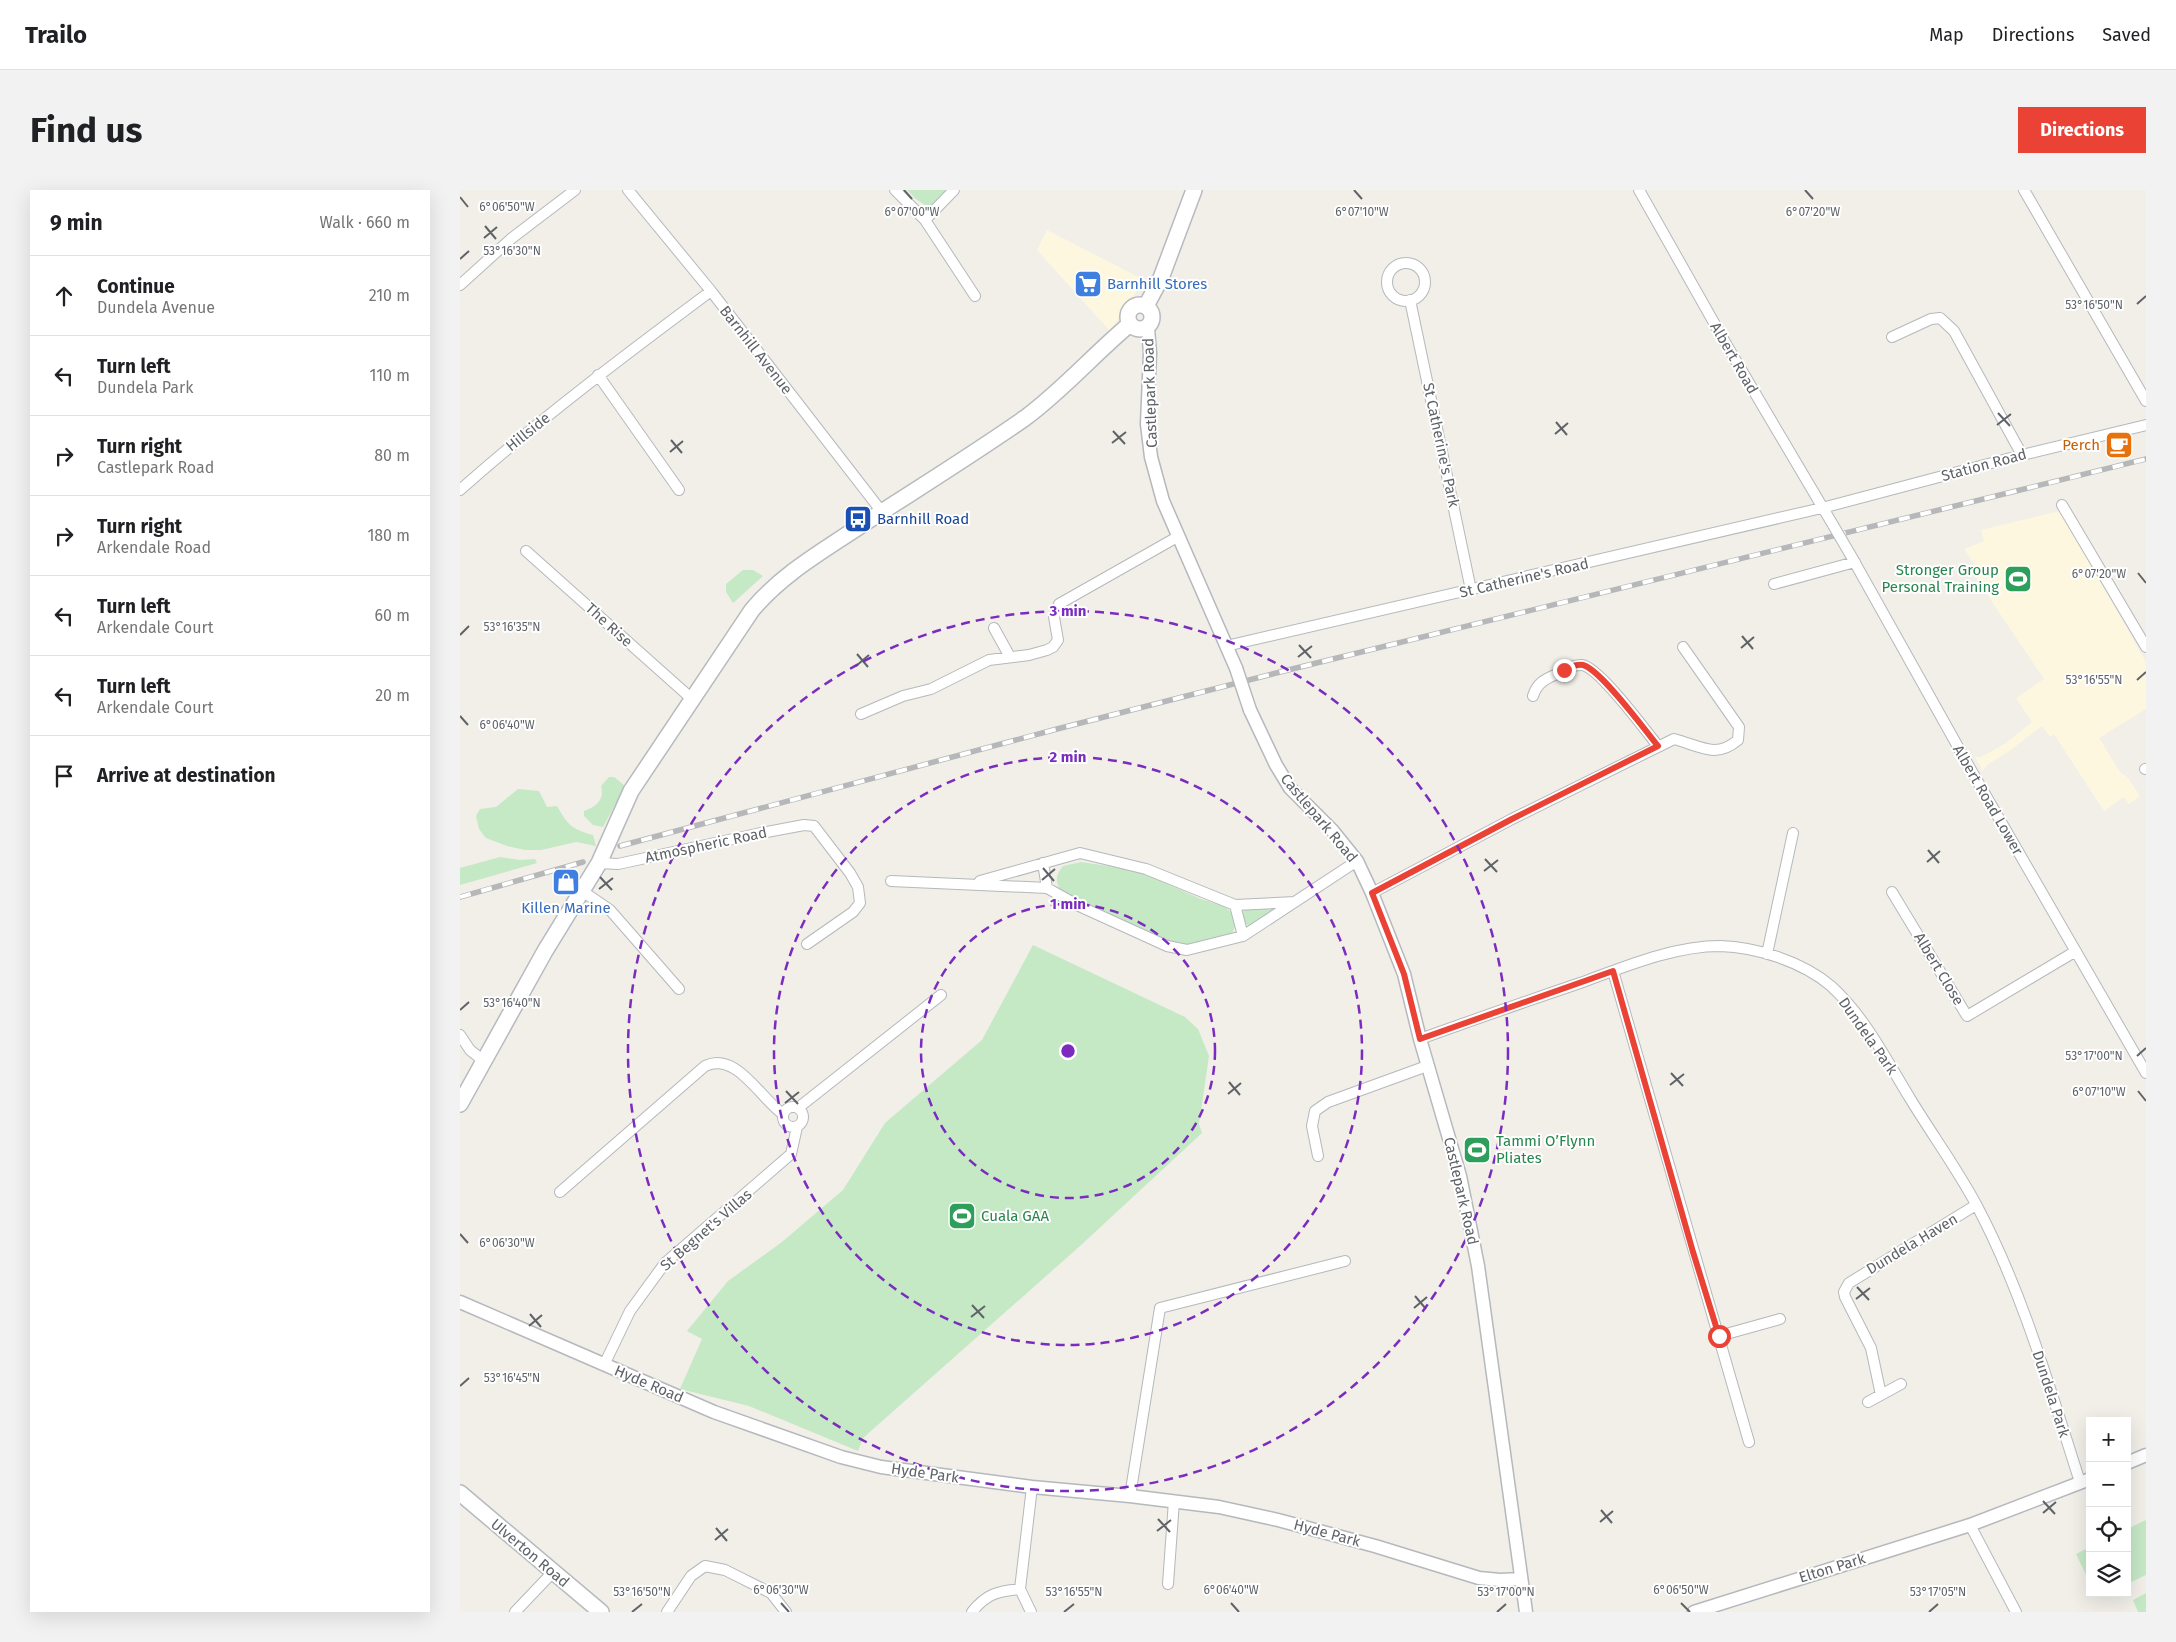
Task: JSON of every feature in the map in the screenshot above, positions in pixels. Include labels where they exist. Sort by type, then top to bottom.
[{"type":"main road","points":[[1146,306],[1161,278],[1194,190]]},
{"type":"main road","points":[[1139,305],[1146,306],[1153,315],[1148,328],[1139,330],[1130,324],[1128,317],[1132,308],[1139,305]]},
{"type":"main road","points":[[460,1104],[545,951],[599,863],[631,791],[752,610],[766,593],[800,565],[1053,396],[1104,346],[1130,324]]},
{"type":"main road","name":"Ulverton Road","points":[[460,1493],[600,1612]]},
{"type":"street","points":[[460,285],[512,238],[575,190]]},
{"type":"street","name":"Barnhill Avenue","points":[[628,190],[711,291],[882,512]]},
{"type":"street","points":[[895,190],[925,220],[975,296]]},
{"type":"street","points":[[925,220],[954,190]]},
{"type":"street","points":[[2024,190],[2146,401]]},
{"type":"street","name":"Albert Road","points":[[1642,191],[1726,344],[1833,525]]},
{"type":"street","name":"Hillside","points":[[460,490],[509,447],[598,376],[711,291]]},
{"type":"street","name":"St Catherine's Park","points":[[1410,300],[1471,590]]},
{"type":"street","points":[[1892,337],[1931,319],[1940,318],[1954,331],[2022,455]]},
{"type":"street","name":"Castlepark Road","points":[[1148,328],[1150,353],[1147,424],[1152,457],[1163,501],[1180,536],[1236,668],[1250,710],[1276,765],[1290,788],[1332,830],[1356,861],[1372,893],[1404,974],[1420,1039],[1460,1176],[1470,1220],[1526,1612]]},
{"type":"street","points":[[598,376],[679,490]]},
{"type":"street","name":"Station Road","points":[[1822,508],[2022,455],[2146,425]]},
{"type":"street","points":[[2062,505],[2146,647]]},
{"type":"street","name":"St Catherine's Road","points":[[1226,646],[1822,508]]},
{"type":"street","name":"Albert Road Lower","points":[[1833,525],[1970,770],[2076,951],[2142,1057],[2146,1073]]},
{"type":"street","points":[[861,714],[903,696],[931,689],[989,660],[1029,655],[1053,647],[1058,640],[1054,616],[1059,604],[1180,536]]},
{"type":"street","name":"The Rise","points":[[526,550],[692,699]]},
{"type":"street","points":[[1774,584],[1853,558]]},
{"type":"street","points":[[994,628],[1010,657]]},
{"type":"street","points":[[1372,893],[1512,819],[1674,739],[1718,752],[1728,749],[1738,740],[1739,727],[1683,647]]},
{"type":"street","points":[[1533,696],[1540,683],[1573,666],[1583,665],[1591,669],[1607,684],[1663,744]]},
{"type":"street","name":"Atmospheric Road","points":[[599,863],[618,864],[761,832],[804,825],[814,826],[850,873],[858,887],[860,903],[854,912],[806,944]]},
{"type":"street","points":[[1767,954],[1793,833]]},
{"type":"street","points":[[971,883],[1080,853],[1146,869],[1235,905],[1297,901]]},
{"type":"street","points":[[891,881],[971,883],[1047,888],[1079,906],[1166,946],[1187,950],[1243,936],[1356,861]]},
{"type":"street","points":[[1043,863],[1047,888]]},
{"type":"street","points":[[582,891],[610,910],[679,989]]},
{"type":"street","name":"Albert Close","points":[[1892,892],[1967,1016],[2076,951]]},
{"type":"street","points":[[1235,905],[1243,936]]},
{"type":"street","name":"Dundela Park","points":[[1420,1039],[1613,971],[1695,948],[1721,946],[1767,954],[1787,960],[1829,984],[1850,1005],[1888,1059],[1976,1205],[2019,1299],[2085,1480]]},
{"type":"street","points":[[1613,971],[1749,1442]]},
{"type":"street","points":[[782,1114],[789,1107],[798,1108],[941,995]]},
{"type":"street","points":[[460,1035],[470,1050],[485,1062]]},
{"type":"street","points":[[560,1192],[705,1066],[712,1062],[730,1065],[738,1071],[773,1108],[782,1114],[783,1121],[787,1126],[797,1127]]},
{"type":"street","points":[[1318,1156],[1312,1126],[1315,1111],[1328,1102],[1428,1066]]},
{"type":"street","name":"St Begnet's Villas","points":[[604,1365],[630,1311],[665,1263],[791,1154],[797,1127],[802,1122],[803,1117],[798,1108]]},
{"type":"street","name":"Dundela Haven","points":[[1881,1395],[1871,1348],[1847,1302],[1844,1292],[1846,1287],[1849,1283],[1976,1205]]},
{"type":"street","points":[[1130,1496],[1160,1308],[1345,1261]]},
{"type":"street","name":"Hyde Road","points":[[460,1302],[714,1412],[841,1457]]},
{"type":"street","points":[[1719,1336],[1780,1319]]},
{"type":"street","points":[[1868,1402],[1901,1384]]},
{"type":"street","points":[[2130,1462],[2146,1456]]},
{"type":"street","name":"Hyde Park","points":[[841,1457],[881,1467],[1032,1487],[1219,1507],[1278,1520],[1375,1546],[1479,1578],[1500,1580],[1522,1579]]},
{"type":"street","name":"Elton Park","points":[[1694,1612],[1970,1525],[2085,1480]]},
{"type":"street","points":[[1031,1612],[1020,1589],[1032,1487]]},
{"type":"street","points":[[1168,1584],[1174,1501]]},
{"type":"street","points":[[1970,1525],[2016,1612]]},
{"type":"street","points":[[667,1612],[691,1576],[705,1566],[725,1570],[771,1593],[786,1612]]},
{"type":"street","points":[[516,1612],[553,1572]]},
{"type":"street","points":[[972,1612],[979,1603],[998,1591],[1020,1589]]},
{"type":"shaded area","points":[[1047,230],[1144,280],[1110,331],[1037,250]]},
{"type":"shaded area","points":[[2060,511],[2146,662],[2146,709],[2099,738],[2120,772],[2128,778],[2140,796],[2129,804],[2124,797],[2104,811],[2054,734],[2050,737],[2042,726],[2008,752],[1987,765],[1983,771],[1975,757],[1981,757],[2006,743],[2032,722],[2016,698],[2044,679],[1970,569],[1976,566],[1964,549],[1984,541],[1981,530]]},
{"type":"green space","points":[[907,190],[948,190],[929,208]]},
{"type":"green space","points":[[743,570],[753,570],[763,576],[733,603],[726,592],[726,584]]},
{"type":"green space","points":[[609,777],[614,777],[625,786],[603,827],[593,825],[584,816],[584,811],[601,799],[601,786]]},
{"type":"green space","points":[[518,789],[539,791],[547,807],[557,806],[571,825],[580,831],[593,835],[596,846],[576,842],[541,850],[525,850],[486,838],[479,829],[476,816],[480,809],[496,807]]},
{"type":"green space","points":[[500,857],[520,860],[535,859],[537,863],[460,885],[460,868]]},
{"type":"green space","points":[[1081,862],[1122,868],[1145,874],[1201,899],[1224,906],[1231,912],[1235,926],[1232,934],[1200,943],[1175,943],[1065,895],[1059,888],[1058,873],[1063,866]]},
{"type":"green space","points":[[1286,905],[1249,926],[1244,921],[1244,908]]},
{"type":"green space","name":"Cuala GAA","points":[[1033,945],[1185,1017],[1198,1029],[1209,1056],[1199,1124],[1202,1133],[1080,1246],[863,1438],[858,1451],[749,1406],[680,1389],[702,1339],[687,1331],[728,1281],[782,1242],[843,1190],[885,1123],[982,1040]]},
{"type":"green space","points":[[2146,1520],[2146,1575],[2131,1582],[2131,1552],[2131,1527]]},
{"type":"green space","points":[[2086,1549],[2086,1575],[2076,1554]]},
{"type":"green space","points":[[2146,1593],[2146,1612],[2138,1612],[2133,1600]]},
{"type":"railway","points":[[620,846],[1057,729],[1284,671],[2146,459]]},
{"type":"railway","points":[[460,897],[583,862]]},
{"type":"place","name":"Barnhill Stores","points":[[1088,284]]},
{"type":"place","name":"Perch","points":[[2119,445]]},
{"type":"place","name":"Barnhill Road","points":[[858,519]]},
{"type":"place","name":"Stronger Group Personal Training","points":[[2018,579]]},
{"type":"place","name":"Killen Marine","points":[[566,882]]},
{"type":"place","name":"Tammi O’Flynn Pliates","points":[[1477,1150]]},
{"type":"place","name":"Cuala GAA","points":[[962,1216]]},
{"type":"route","points":[[1564,670],[1573,666],[1583,665],[1596,673],[1658,746],[1512,819],[1372,893],[1404,974],[1420,1039],[1613,971],[1693,1252],[1719,1336]]}]
